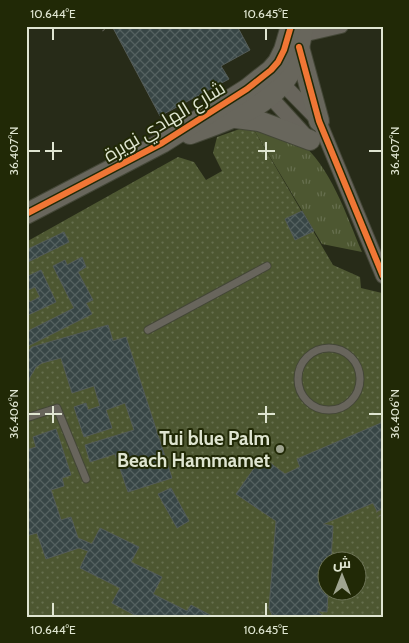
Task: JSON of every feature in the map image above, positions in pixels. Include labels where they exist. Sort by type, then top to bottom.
[{"type":"street","points":[[341,26],[299,34],[319,121],[333,159],[383,276]]},
{"type":"street","name":"شارع الهادي نويرة","points":[[162,143],[236,118],[270,83],[295,62],[299,34]]},
{"type":"street","points":[[270,83],[319,121]]},
{"type":"street","points":[[270,83],[310,140],[333,159]]},
{"type":"street","name":"شارع الهادي نويرة","points":[[26,214],[162,143],[270,83]]},
{"type":"street","points":[[236,118],[259,121],[310,140]]},
{"type":"lane","points":[[148,330],[268,266]]},
{"type":"lane","points":[[324,348],[337,348],[348,353],[356,362],[361,374],[360,386],[355,398],[346,406],[334,410],[322,409],[310,404],[302,395],[298,384],[298,371],[304,360],[313,352],[324,348]]},
{"type":"lane","points":[[26,418],[57,408],[86,479]]},
{"type":"path","points":[[100,26],[106,33]]},
{"type":"path","points":[[376,511],[383,521]]},
{"type":"green space","points":[[251,125],[295,139],[310,152],[329,177],[362,252],[322,244]]},
{"type":"green space","name":"Tui blue Palm Beach Hammamet","points":[[251,125],[333,265],[360,277],[361,288],[382,293],[383,295],[383,617],[26,617],[26,242],[178,157],[194,162],[206,180],[222,171],[213,153],[217,137]]},
{"type":"building","points":[[112,26],[237,26],[250,50],[221,66],[229,79],[160,116]]},
{"type":"building","points":[[302,211],[314,231],[295,240],[285,219]]},
{"type":"building","points":[[64,232],[69,242],[26,263],[26,250]]},
{"type":"building","points":[[82,257],[86,267],[78,272],[93,300],[86,303],[92,314],[26,347],[26,332],[74,308],[53,266],[65,260],[67,265]]},
{"type":"building","points":[[41,270],[56,302],[26,316],[26,294],[30,302],[40,297],[35,287],[26,291],[26,277]]},
{"type":"building","points":[[108,325],[113,341],[126,337],[172,478],[128,492],[115,454],[90,462],[85,445],[134,430],[125,403],[106,410],[112,428],[84,437],[74,407],[86,403],[88,410],[100,406],[94,386],[72,393],[61,358],[42,363],[36,367],[30,377],[26,395],[26,353],[32,347]]},
{"type":"building","points":[[383,401],[383,509],[377,511],[373,503],[323,524],[333,526],[332,550],[316,550],[316,600],[328,600],[327,612],[317,611],[325,617],[273,617],[269,608],[276,521],[236,494],[262,457],[285,474],[300,467],[297,459],[381,423]]},
{"type":"building","points":[[56,429],[71,475],[62,478],[64,486],[51,490],[61,520],[71,517],[78,538],[92,544],[100,528],[139,547],[131,562],[162,577],[153,594],[187,611],[191,605],[214,617],[138,617],[112,603],[120,588],[80,568],[88,551],[79,548],[46,559],[37,533],[26,536],[26,450],[36,447],[33,437]]},
{"type":"building","points":[[171,488],[189,521],[177,528],[158,494]]},
{"type":"cycle path","points":[[26,214],[162,143],[247,89],[278,62],[284,50],[291,26]]},
{"type":"cycle path","points":[[299,47],[319,121],[383,276]]},
{"type":"place","name":"Tui blue Palm Beach Hammamet","points":[[280,449]]}]
